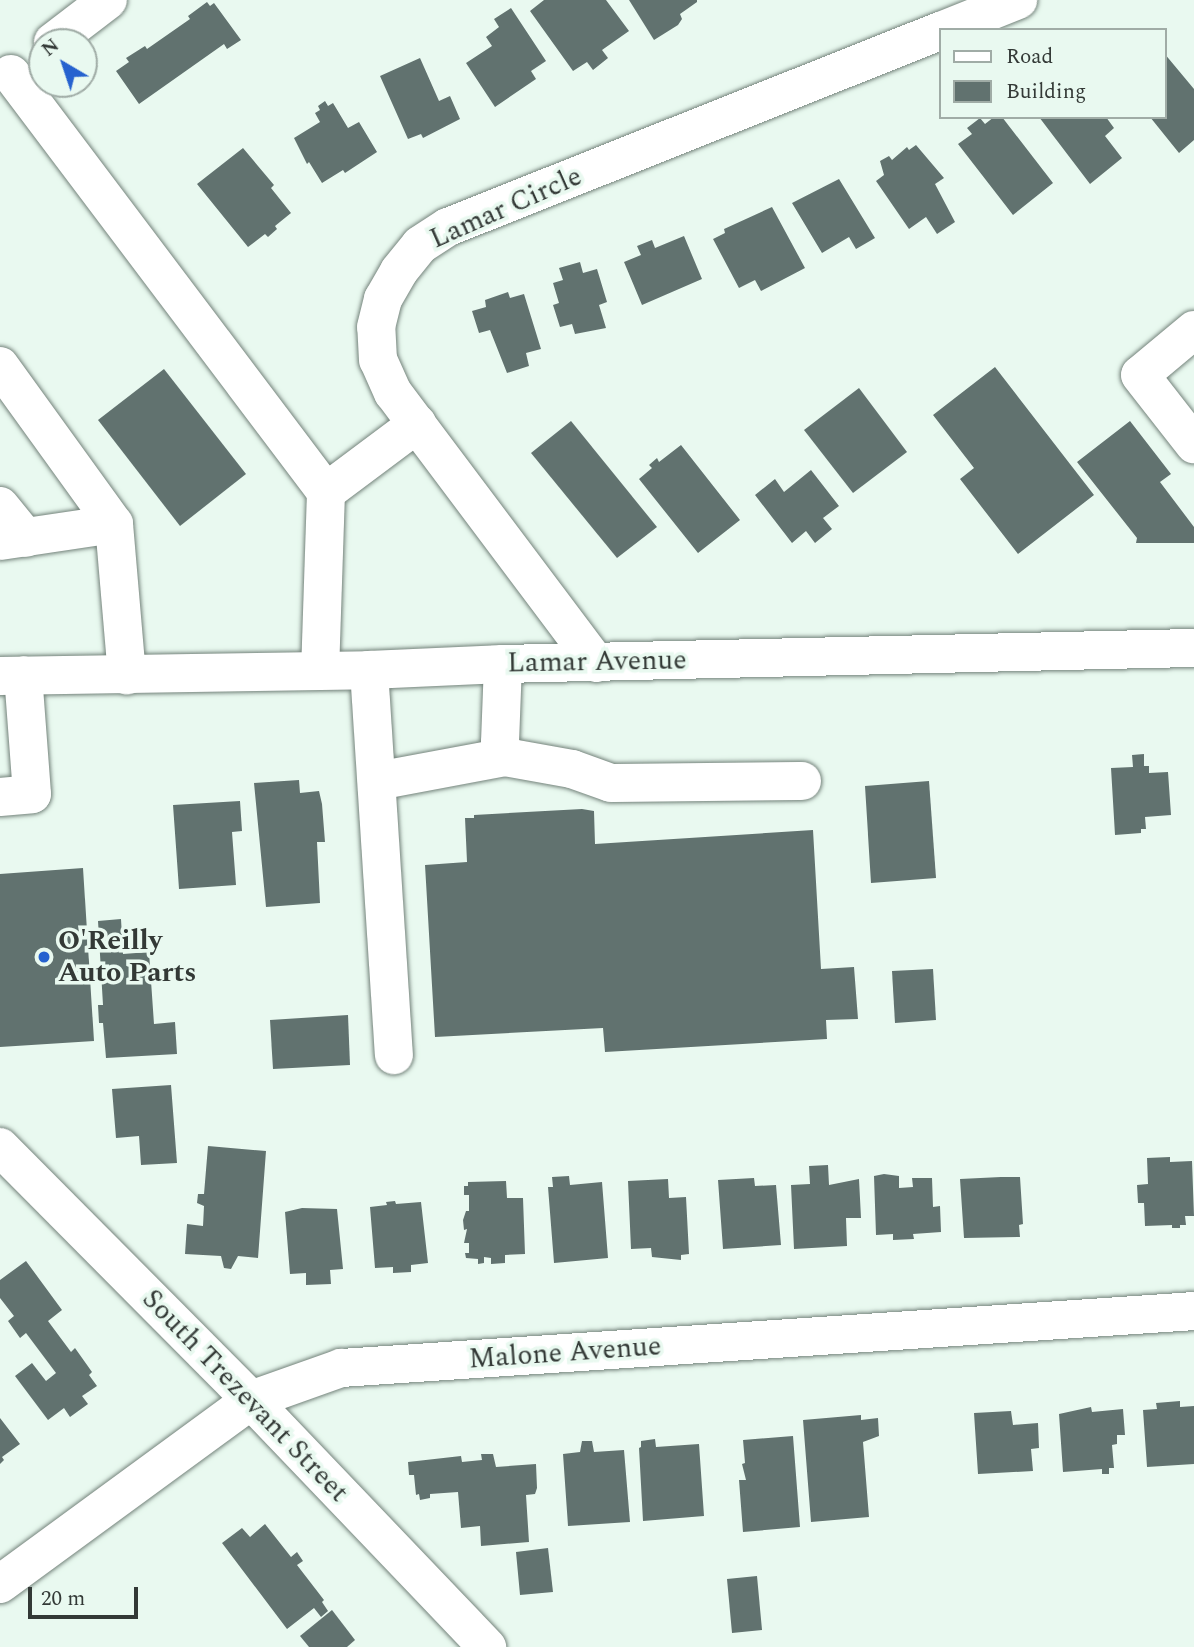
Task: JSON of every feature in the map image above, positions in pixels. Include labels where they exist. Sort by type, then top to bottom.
[{"type":"street","points":[[71,28],[108,0]]},
{"type":"street","name":"Lamar Circle","points":[[947,28],[1018,0]]},
{"type":"street","name":"Lamar Circle","points":[[596,663],[393,393],[378,360],[376,327],[383,299],[398,271],[420,245],[448,227],[939,31]]},
{"type":"street","points":[[28,61],[5,78],[326,492],[320,669]]},
{"type":"street","points":[[1194,330],[1140,375],[1194,444]]},
{"type":"street","points":[[0,366],[114,524],[127,675]]},
{"type":"street","points":[[326,492],[416,424]]},
{"type":"street","points":[[0,506],[13,540],[114,524]]},
{"type":"street","name":"Lamar Avenue","points":[[12,676],[369,670],[503,664],[1194,648]]},
{"type":"street","points":[[503,664],[500,743],[505,757]]},
{"type":"street","points":[[369,670],[394,1055]]},
{"type":"street","points":[[0,797],[32,794],[12,676]]},
{"type":"street","points":[[376,781],[505,757],[572,769],[611,783],[802,781]]},
{"type":"street","name":"South Trezevant Street","points":[[0,1147],[251,1400],[487,1647]]},
{"type":"street","name":"Malone Avenue","points":[[0,1584],[251,1400],[341,1368],[1194,1311]]},
{"type":"building","points":[[544,0],[606,0],[629,31],[602,50],[608,58],[593,70],[587,62],[573,71],[530,11]]},
{"type":"building","points":[[629,0],[697,2],[680,14],[682,19],[678,25],[654,40]]},
{"type":"building","points":[[207,2],[210,6],[214,3],[241,40],[227,49],[224,44],[139,104],[116,71],[129,62],[126,58],[145,46],[147,49],[190,19],[188,16]]},
{"type":"building","points":[[511,8],[546,61],[531,71],[536,79],[495,107],[466,63],[492,46],[486,37],[499,27],[494,19]]},
{"type":"building","points":[[1166,55],[1194,89],[1194,140],[1179,153],[1152,119],[1166,119]]},
{"type":"building","points":[[420,58],[439,101],[450,96],[460,119],[423,138],[421,134],[408,139],[380,76]]},
{"type":"building","points":[[325,101],[328,106],[333,103],[348,128],[359,122],[377,152],[345,173],[343,170],[322,183],[309,162],[307,164],[294,138],[320,122],[315,113],[320,110],[318,106]]},
{"type":"building","points":[[979,119],[985,124],[991,119],[1004,119],[1053,183],[1013,215],[958,144],[972,134],[967,128]]},
{"type":"building","points":[[1041,119],[1107,119],[1114,128],[1105,136],[1122,158],[1090,184]]},
{"type":"building","points":[[916,145],[944,178],[935,184],[955,222],[937,234],[926,217],[909,229],[876,181],[884,175],[880,161],[889,156],[892,160],[907,147],[909,150]]},
{"type":"building","points":[[243,148],[274,185],[271,188],[291,213],[275,226],[277,229],[268,237],[265,234],[248,247],[197,184]]},
{"type":"building","points":[[839,179],[875,238],[856,249],[849,237],[822,253],[792,203]]},
{"type":"building","points":[[772,207],[805,268],[761,291],[755,280],[739,288],[713,239],[725,233],[724,229]]},
{"type":"building","points":[[684,236],[702,279],[642,305],[624,262],[641,255],[637,246],[652,240],[655,248]]},
{"type":"building","points":[[580,262],[583,273],[597,269],[607,302],[599,305],[606,328],[575,334],[572,324],[560,327],[553,305],[559,303],[553,283],[563,280],[559,268]]},
{"type":"building","points":[[508,292],[510,298],[524,294],[541,349],[526,353],[529,366],[507,373],[490,330],[479,333],[472,311],[486,307],[485,300]]},
{"type":"building","points":[[995,367],[1094,495],[1018,554],[960,479],[974,468],[933,415]]},
{"type":"building","points":[[164,369],[246,474],[180,526],[98,420]]},
{"type":"building","points":[[859,388],[907,452],[853,493],[804,430]]},
{"type":"building","points":[[571,421],[657,527],[617,558],[531,453]]},
{"type":"building","points":[[1130,421],[1171,474],[1160,482],[1194,527],[1194,543],[1136,543],[1137,538],[1077,462]]},
{"type":"building","points":[[681,445],[740,520],[698,553],[639,479],[652,468],[649,465],[657,458],[659,462]]},
{"type":"building","points":[[811,470],[839,506],[823,518],[832,529],[815,543],[806,531],[792,543],[755,495],[775,479],[784,492]]},
{"type":"building","points":[[1144,754],[1144,766],[1149,766],[1149,773],[1168,772],[1171,815],[1145,817],[1146,829],[1141,829],[1141,833],[1115,835],[1111,768],[1133,767],[1132,755]]},
{"type":"building","points":[[299,780],[300,793],[319,791],[322,804],[325,842],[317,842],[320,903],[266,907],[254,783]]},
{"type":"building","points":[[929,781],[936,878],[871,883],[865,786]]},
{"type":"building","points":[[240,801],[242,831],[232,832],[236,885],[179,889],[173,805]]},
{"type":"building","points":[[582,809],[594,811],[595,844],[813,830],[821,969],[854,967],[858,1019],[826,1020],[827,1039],[605,1052],[603,1028],[435,1037],[425,865],[467,862],[465,818],[474,818],[474,815]]},
{"type":"building","name":"O'Reilly Auto Parts","points":[[83,868],[94,1041],[0,1047],[0,874]]},
{"type":"building","points":[[121,919],[123,954],[149,952],[154,1024],[175,1022],[177,1054],[106,1058],[103,1023],[99,1023],[98,1005],[103,1005],[98,921]]},
{"type":"building","points":[[933,969],[936,1020],[895,1023],[892,971]]},
{"type":"building","points":[[348,1015],[350,1065],[273,1069],[270,1020]]},
{"type":"building","points":[[171,1085],[177,1163],[141,1165],[139,1136],[116,1138],[112,1089]]},
{"type":"building","points":[[208,1146],[266,1151],[258,1258],[238,1256],[231,1269],[224,1268],[221,1256],[185,1254],[187,1224],[203,1226],[204,1206],[197,1203],[198,1194],[204,1194]]},
{"type":"building","points":[[1170,1157],[1170,1162],[1192,1161],[1194,1216],[1185,1216],[1186,1225],[1180,1225],[1180,1228],[1172,1228],[1172,1225],[1145,1226],[1144,1203],[1138,1203],[1137,1185],[1148,1184],[1147,1158]]},
{"type":"building","points":[[828,1165],[829,1185],[859,1179],[861,1218],[846,1218],[847,1246],[794,1249],[791,1185],[810,1184],[809,1166]]},
{"type":"building","points":[[569,1176],[570,1185],[602,1182],[608,1258],[554,1263],[548,1187],[553,1187],[552,1177]]},
{"type":"building","points":[[874,1176],[899,1176],[899,1188],[913,1187],[912,1178],[932,1178],[933,1207],[940,1206],[941,1232],[913,1234],[914,1239],[893,1240],[893,1234],[876,1235]]},
{"type":"building","points":[[1020,1177],[1023,1224],[1019,1225],[1020,1237],[964,1238],[960,1179]]},
{"type":"building","points":[[754,1178],[755,1186],[776,1185],[781,1245],[723,1249],[718,1180]]},
{"type":"building","points":[[668,1179],[669,1198],[686,1197],[689,1254],[681,1255],[681,1260],[652,1257],[651,1248],[631,1249],[628,1181]]},
{"type":"building","points":[[506,1181],[507,1198],[523,1198],[525,1254],[505,1255],[505,1263],[491,1264],[491,1258],[484,1257],[484,1263],[478,1264],[478,1259],[466,1258],[465,1253],[469,1253],[469,1243],[464,1243],[467,1229],[464,1230],[463,1220],[466,1211],[469,1211],[469,1195],[464,1195],[464,1186],[468,1186],[468,1182]]},
{"type":"building","points":[[395,1201],[396,1204],[421,1202],[428,1263],[411,1265],[411,1272],[393,1273],[393,1267],[375,1268],[370,1207]]},
{"type":"building","points":[[302,1208],[337,1209],[343,1269],[330,1270],[331,1284],[306,1285],[306,1273],[290,1274],[285,1212]]},
{"type":"building","points":[[26,1261],[62,1310],[48,1321],[71,1352],[75,1348],[92,1372],[89,1375],[97,1386],[82,1396],[88,1404],[70,1417],[64,1408],[48,1420],[15,1376],[32,1363],[46,1381],[56,1373],[26,1333],[20,1338],[8,1321],[14,1316],[0,1298],[0,1280]]},
{"type":"building","points":[[1180,1401],[1180,1407],[1194,1406],[1194,1464],[1147,1467],[1143,1410],[1157,1409],[1156,1403]]},
{"type":"building","points":[[1091,1407],[1092,1412],[1123,1409],[1125,1435],[1117,1435],[1117,1444],[1112,1445],[1114,1468],[1109,1468],[1109,1474],[1102,1474],[1102,1469],[1063,1472],[1059,1414]]},
{"type":"building","points":[[1011,1411],[1013,1425],[1038,1423],[1039,1448],[1031,1449],[1033,1471],[978,1474],[974,1413]]},
{"type":"building","points":[[861,1415],[861,1420],[878,1418],[879,1436],[863,1442],[869,1517],[811,1522],[803,1420]]},
{"type":"building","points":[[0,1418],[20,1444],[2,1457],[4,1460],[0,1464]]},
{"type":"building","points":[[793,1436],[800,1527],[743,1532],[739,1480],[746,1480],[742,1464],[745,1463],[743,1440]]},
{"type":"building","points":[[655,1439],[656,1447],[699,1444],[704,1516],[643,1521],[639,1448],[641,1441]]},
{"type":"building","points":[[582,1441],[592,1441],[594,1452],[624,1450],[630,1522],[568,1526],[563,1454],[580,1452]]},
{"type":"building","points":[[481,1454],[493,1454],[496,1467],[536,1464],[537,1488],[535,1494],[526,1495],[529,1542],[481,1546],[480,1526],[461,1528],[458,1492],[430,1494],[430,1498],[420,1500],[419,1494],[416,1495],[414,1475],[409,1475],[408,1462],[461,1456],[462,1462],[482,1460]]},
{"type":"building","points":[[265,1524],[291,1557],[297,1552],[303,1561],[297,1565],[324,1600],[322,1602],[328,1611],[321,1617],[314,1608],[287,1629],[222,1543],[242,1528],[250,1537]]},
{"type":"building","points":[[548,1548],[553,1592],[520,1595],[516,1552]]},
{"type":"building","points":[[757,1576],[762,1630],[732,1633],[727,1579]]},
{"type":"building","points":[[332,1610],[355,1640],[347,1647],[309,1647],[300,1636]]},
{"type":"place","name":"O'Reilly Auto Parts","points":[[44,957]]}]
